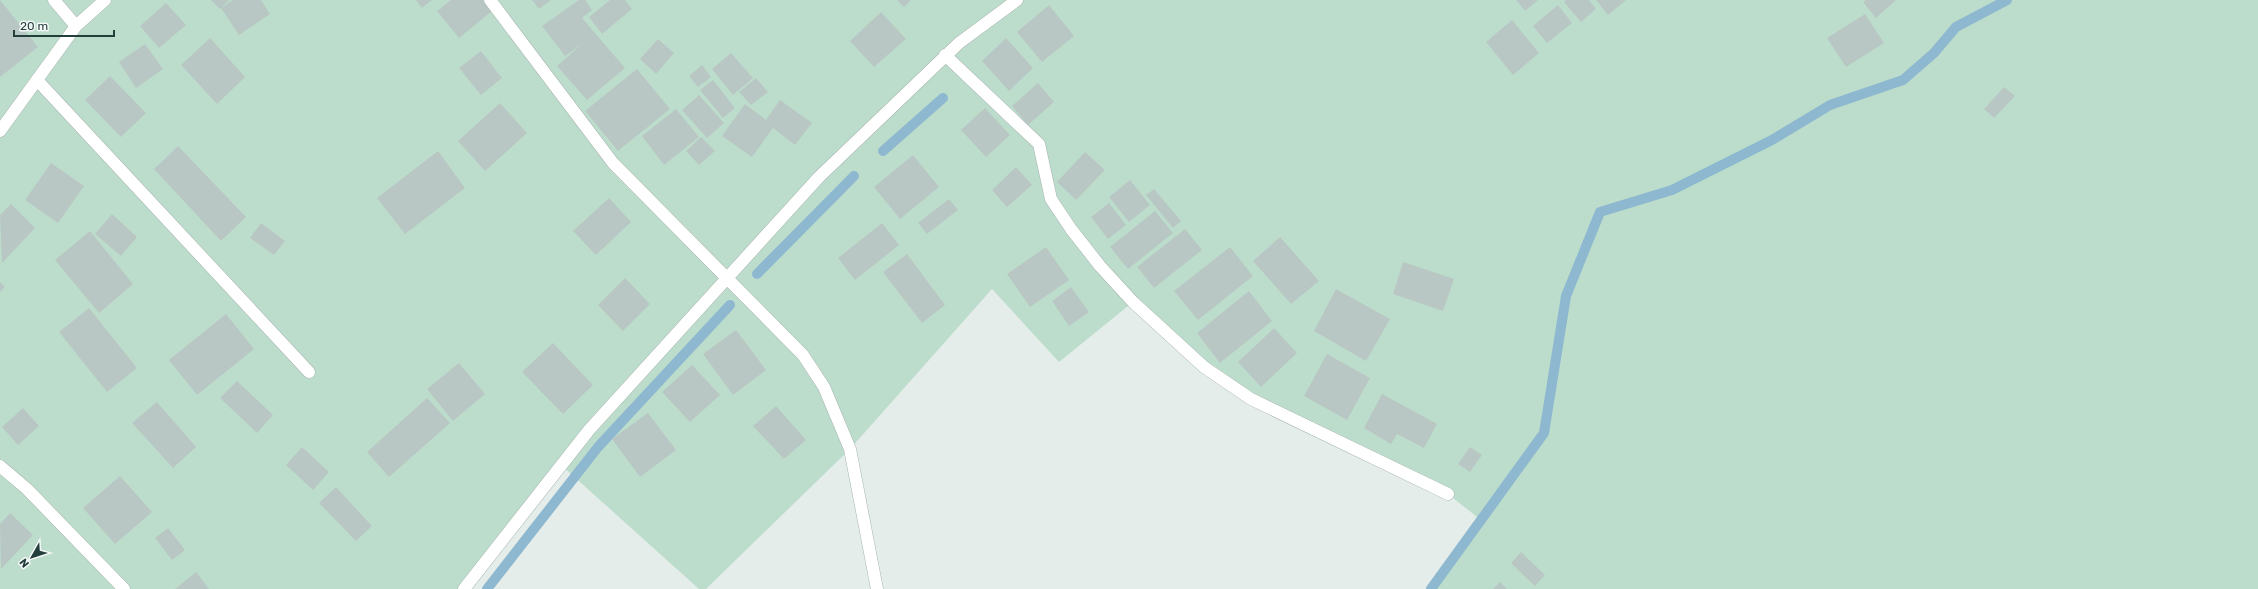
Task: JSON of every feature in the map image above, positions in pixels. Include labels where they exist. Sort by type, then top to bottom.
[{"type":"street","points":[[54,0],[76,26]]},
{"type":"street","points":[[0,131],[76,26],[105,0]]},
{"type":"street","points":[[490,0],[613,163],[803,355],[824,387],[850,449],[877,589]]},
{"type":"street","points":[[464,589],[589,430],[819,177],[958,43],[1017,0]]},
{"type":"street","points":[[945,55],[1039,144],[1051,198],[1071,229],[1100,266],[1133,302],[1204,368],[1251,400],[1448,494]]},
{"type":"street","points":[[37,80],[309,372]]},
{"type":"street","points":[[0,466],[27,489],[124,589]]},
{"type":"green space","points":[[0,0],[2258,0],[2258,589],[1431,589],[1481,520],[1448,494],[1251,399],[1133,302],[1059,362],[992,289],[850,449],[706,589],[699,589],[561,465],[464,589],[0,589]]},
{"type":"building","points":[[0,0],[38,47],[0,77]]},
{"type":"building","points":[[211,0],[229,0],[220,9]]},
{"type":"building","points":[[233,0],[261,0],[270,14],[239,35],[221,8]]},
{"type":"building","points":[[416,0],[432,0],[422,8]]},
{"type":"building","points":[[451,0],[483,0],[492,11],[459,38],[437,11]]},
{"type":"building","points":[[532,0],[551,0],[539,9]]},
{"type":"building","points":[[579,0],[585,0],[592,10],[582,18],[625,68],[587,100],[557,66],[583,43],[565,56],[542,26]]},
{"type":"building","points":[[610,0],[625,0],[632,9],[602,34],[589,17]]},
{"type":"building","points":[[897,0],[911,0],[904,7]]},
{"type":"building","points":[[1516,0],[1538,0],[1525,11]]},
{"type":"building","points":[[1566,0],[1589,0],[1596,9],[1581,22],[1564,2]]},
{"type":"building","points":[[1596,0],[1626,0],[1608,15]]},
{"type":"building","points":[[1866,0],[1896,0],[1876,18],[1863,2]]},
{"type":"building","points":[[166,3],[186,25],[159,48],[140,26]]},
{"type":"building","points":[[1049,5],[1074,36],[1042,62],[1017,32]]},
{"type":"building","points":[[1558,5],[1572,23],[1547,43],[1533,26]]},
{"type":"building","points":[[881,12],[906,39],[874,67],[850,41]]},
{"type":"building","points":[[1865,14],[1884,43],[1846,67],[1827,38]]},
{"type":"building","points":[[1512,20],[1539,53],[1513,75],[1486,42]]},
{"type":"building","points":[[210,38],[245,77],[217,104],[181,65]]},
{"type":"building","points":[[1006,38],[1033,68],[1009,91],[982,61]]},
{"type":"building","points":[[658,39],[674,53],[656,74],[640,59]]},
{"type":"building","points":[[145,44],[163,69],[136,88],[119,62]]},
{"type":"building","points":[[481,51],[502,78],[481,95],[459,68]]},
{"type":"building","points":[[731,53],[753,78],[733,95],[712,69]]},
{"type":"building","points":[[702,65],[711,77],[698,87],[689,76]]},
{"type":"building","points":[[637,69],[670,109],[618,151],[585,111]]},
{"type":"building","points":[[110,76],[146,113],[121,137],[85,100]]},
{"type":"building","points":[[756,78],[768,92],[751,105],[739,92]]},
{"type":"building","points":[[713,80],[735,108],[723,118],[700,90]]},
{"type":"building","points":[[1038,83],[1054,102],[1028,125],[1012,106]]},
{"type":"building","points":[[2004,87],[2015,96],[1994,118],[1984,109]]},
{"type":"building","points":[[699,95],[724,123],[707,138],[682,110]]},
{"type":"building","points":[[780,100],[812,123],[795,145],[773,128],[752,157],[722,136],[745,104],[766,120]]},
{"type":"building","points":[[500,103],[527,133],[485,171],[458,141]]},
{"type":"building","points":[[985,108],[1010,135],[986,157],[961,130]]},
{"type":"building","points":[[676,109],[699,137],[664,165],[642,136]]},
{"type":"building","points":[[701,137],[715,151],[699,165],[686,151]]},
{"type":"building","points":[[178,146],[246,217],[221,241],[154,169]]},
{"type":"building","points":[[438,151],[465,188],[405,234],[377,198]]},
{"type":"building","points":[[1085,152],[1105,170],[1076,200],[1057,182]]},
{"type":"building","points":[[913,155],[939,187],[900,219],[874,187]]},
{"type":"building","points":[[51,163],[84,186],[58,223],[25,200]]},
{"type":"building","points":[[1016,167],[1032,185],[1007,207],[992,190]]},
{"type":"building","points":[[1130,180],[1150,205],[1129,222],[1109,197]]},
{"type":"building","points":[[1154,189],[1181,221],[1173,228],[1146,195]]},
{"type":"building","points":[[609,198],[631,222],[596,255],[573,231]]},
{"type":"building","points":[[949,199],[958,210],[927,234],[918,223]]},
{"type":"building","points":[[1109,203],[1126,225],[1108,239],[1091,217]]},
{"type":"building","points":[[11,204],[35,228],[2,263],[0,215]]},
{"type":"building","points":[[1155,211],[1173,233],[1128,269],[1110,247]]},
{"type":"building","points":[[112,214],[137,237],[121,256],[95,234]]},
{"type":"building","points":[[261,223],[285,241],[274,255],[250,238]]},
{"type":"building","points":[[882,223],[899,245],[855,280],[838,258]]},
{"type":"building","points":[[1185,229],[1202,250],[1154,288],[1137,267]]},
{"type":"building","points":[[90,231],[133,284],[99,313],[55,260]]},
{"type":"building","points":[[1280,237],[1319,281],[1291,304],[1253,261]]},
{"type":"building","points":[[1046,247],[1069,280],[1030,307],[1007,274]]},
{"type":"building","points":[[1230,247],[1253,276],[1198,320],[1174,291]]},
{"type":"building","points":[[907,254],[945,305],[922,323],[883,272]]},
{"type":"building","points":[[1403,262],[1454,279],[1443,311],[1393,294]]},
{"type":"building","points":[[625,278],[650,304],[623,331],[598,305]]},
{"type":"building","points":[[0,282],[5,287],[0,292]]},
{"type":"building","points":[[1071,287],[1089,312],[1069,326],[1052,301]]},
{"type":"building","points":[[1336,289],[1390,319],[1366,361],[1314,331]]},
{"type":"building","points":[[1249,291],[1272,321],[1220,363],[1197,333]]},
{"type":"building","points":[[89,308],[137,368],[107,392],[59,332]]},
{"type":"building","points":[[226,314],[254,349],[197,395],[169,360]]},
{"type":"building","points":[[1274,328],[1297,353],[1261,387],[1238,362]]},
{"type":"building","points":[[736,330],[766,370],[733,395],[703,354]]},
{"type":"building","points":[[553,343],[593,385],[563,414],[522,372]]},
{"type":"building","points":[[1327,354],[1370,378],[1347,420],[1304,396]]},
{"type":"building","points":[[459,363],[485,394],[453,421],[427,389]]},
{"type":"building","points":[[692,365],[720,395],[690,422],[662,392]]},
{"type":"building","points":[[237,381],[273,415],[257,433],[220,398]]},
{"type":"building","points":[[1382,394],[1437,424],[1424,448],[1397,434],[1391,444],[1364,428]]},
{"type":"building","points":[[427,398],[450,423],[389,477],[367,452]]},
{"type":"building","points":[[157,402],[196,447],[173,468],[132,423]]},
{"type":"building","points":[[776,406],[806,440],[784,459],[753,426]]},
{"type":"building","points":[[23,408],[39,426],[18,445],[2,427]]},
{"type":"building","points":[[648,413],[676,450],[640,477],[612,439]]},
{"type":"building","points":[[302,447],[329,472],[313,490],[286,465]]},
{"type":"building","points":[[1470,447],[1482,455],[1470,472],[1458,464]]},
{"type":"building","points":[[120,476],[152,512],[115,544],[83,508]]},
{"type":"building","points":[[336,487],[372,526],[356,541],[319,503]]},
{"type":"building","points":[[10,513],[33,535],[1,569],[0,524]]},
{"type":"building","points":[[168,528],[185,550],[172,560],[155,538]]},
{"type":"building","points":[[1521,552],[1545,575],[1535,586],[1511,563]]},
{"type":"building","points":[[196,572],[209,589],[175,589]]},
{"type":"building","points":[[1500,582],[1507,589],[1493,589]]},
{"type":"waterway","points":[[1431,589],[1544,433],[1566,296],[1600,212],[1672,190],[1772,140],[1830,105],[1903,80],[1934,53],[1956,27],[2007,0]]},
{"type":"waterway","points":[[883,151],[943,98]]},
{"type":"waterway","points":[[757,274],[854,176]]},
{"type":"waterway","points":[[487,589],[598,447],[730,305]]}]
